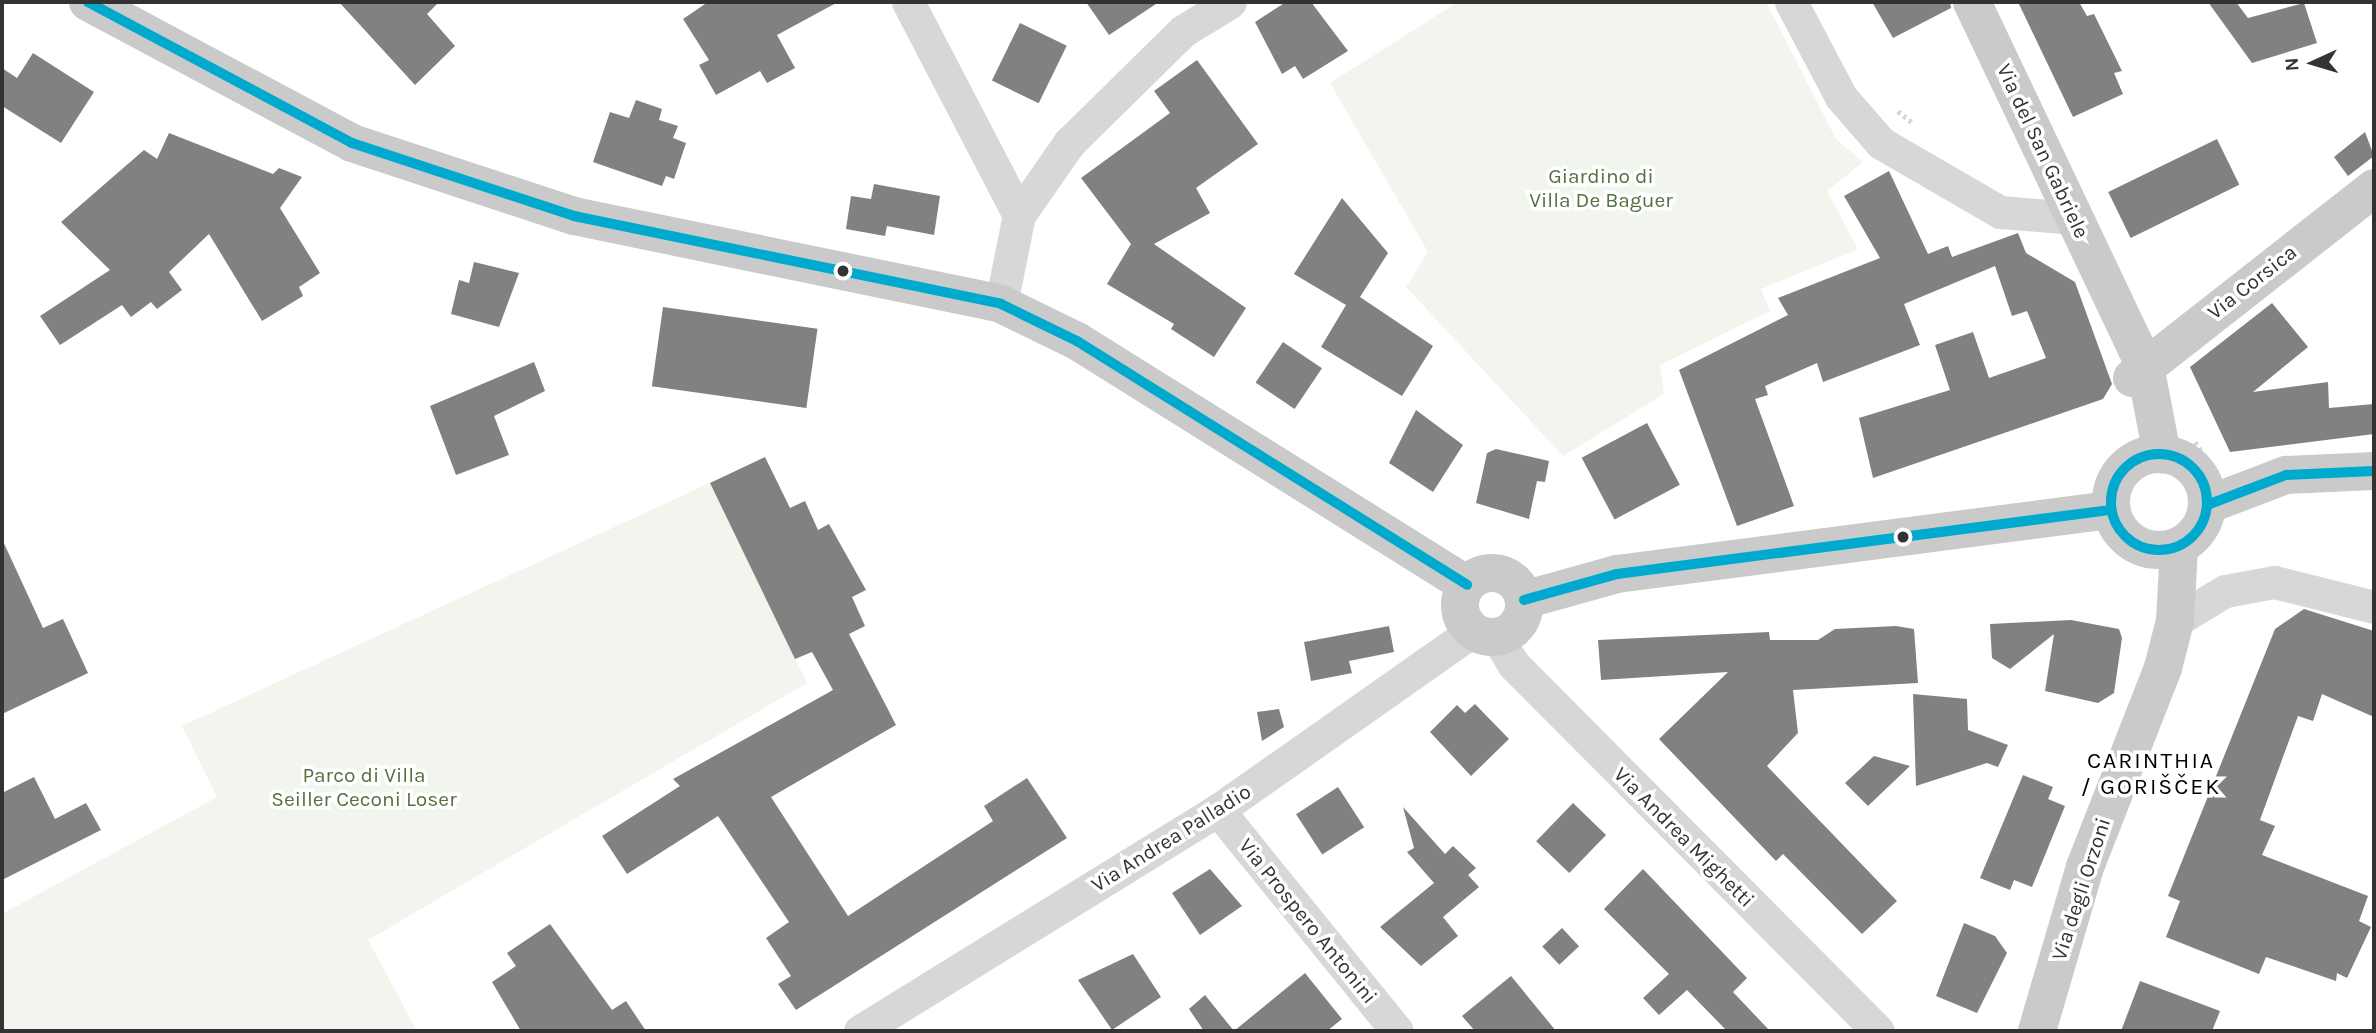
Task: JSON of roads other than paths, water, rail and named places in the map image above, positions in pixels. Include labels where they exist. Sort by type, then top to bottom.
[{"type":"main road","points":[[88,2],[352,143],[575,216],[1001,304],[1077,341],[1467,585]]},
{"type":"main road","name":"Via del San Gabriele","points":[[1972,2],[2075,218],[2111,302],[2165,447]]},
{"type":"main road","name":"Via Corsica","points":[[2138,372],[2374,188]]},
{"type":"main road","points":[[2165,447],[2211,487],[2199,530],[2179,547],[2141,548],[2121,533],[2111,510],[2115,482],[2165,447]]},
{"type":"main road","points":[[2211,487],[2286,475],[2374,471]]},
{"type":"main road","points":[[1524,600],[1617,574],[2111,510]]},
{"type":"main road","name":"Via degli Orzoni","points":[[2037,1031],[2085,867],[2163,668],[2175,621],[2179,547]]},
{"type":"main road","points":[[1488,573],[1502,574],[1524,600],[1519,624],[1485,634],[1460,610],[1467,585],[1488,573]]},
{"type":"street","points":[[908,2],[1019,215]]},
{"type":"street","points":[[1001,304],[1019,215],[1069,143],[1120,87],[1183,31],[1230,2]]},
{"type":"street","points":[[1791,2],[1841,97],[1881,143],[2000,212],[2075,218]]},
{"type":"street","points":[[2175,621],[2225,591],[2274,582],[2374,607]]},
{"type":"street","name":"Via Andrea Palladio","points":[[860,1031],[1218,810],[1485,634]]},
{"type":"street","name":"Via Andrea Mighetti","points":[[1485,634],[1878,1031]]},
{"type":"street","name":"Via Prospero Antonini","points":[[1218,810],[1397,1031]]},
{"type":"district","name":"CARINTHIA / GORIŠČEK","points":[[2151,774]]},
{"type":"park label","name":"Giardino di Villa De Baguer","points":[[1601,188]]},
{"type":"park label","name":"Parco di Villa Seiller Ceconi Loser","points":[[364,787]]}]
